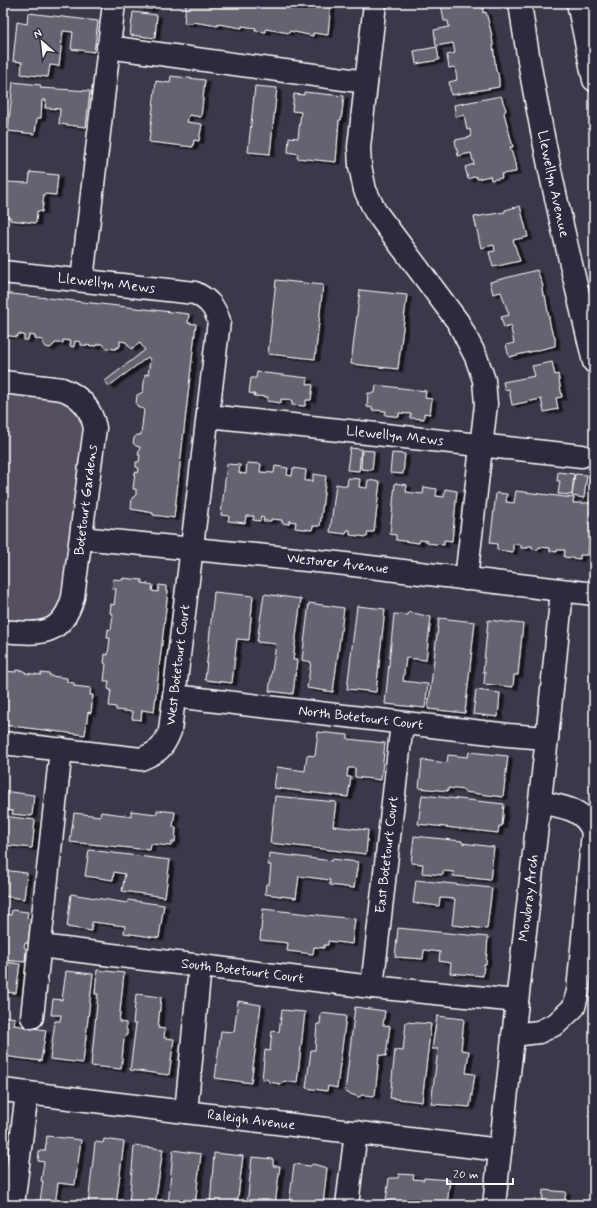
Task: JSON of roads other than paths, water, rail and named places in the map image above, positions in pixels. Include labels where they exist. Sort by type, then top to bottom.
[{"type":"street","points":[[82,280],[114,3]]},
{"type":"street","points":[[375,3],[359,147],[360,166],[365,190],[375,211],[458,322],[476,357],[484,380],[486,404],[466,579]]},
{"type":"street","name":"Llewellyn Avenue","points":[[520,3],[535,96],[565,239],[594,362]]},
{"type":"street","points":[[578,3],[594,80]]},
{"type":"street","points":[[108,47],[366,82]]},
{"type":"street","name":"Llewellyn Mews","points":[[3,272],[196,293],[207,299],[215,309],[219,321],[192,548]]},
{"type":"street","name":"Botetourt Gardens","points":[[3,382],[62,389],[71,392],[84,402],[92,415],[95,428],[82,538],[70,609],[62,621],[50,630],[35,634],[3,631]]},
{"type":"street","name":"Llewellyn Mews","points":[[208,416],[582,456]]},
{"type":"street","name":"Westover Avenue","points":[[82,538],[338,563],[594,594]]},
{"type":"street","name":"West Botetourt Court","points":[[3,742],[141,759],[156,753],[165,744],[170,731],[192,548]]},
{"type":"street","name":"Mowbray Arch","points":[[494,1205],[540,802],[562,591]]},
{"type":"street","name":"North Botetourt Court","points":[[174,696],[402,723],[547,738]]},
{"type":"street","name":"East Botetourt Court","points":[[372,987],[402,723]]},
{"type":"street","points":[[32,1017],[61,749]]},
{"type":"street","points":[[513,1035],[539,1032],[556,1024],[574,1007],[578,991],[593,832],[589,821],[575,811],[540,802]]},
{"type":"street","name":"South Botetourt Court","points":[[40,946],[372,987],[517,1001]]},
{"type":"street","points":[[186,1112],[200,966]]},
{"type":"street","name":"Raleigh Avenue","points":[[3,1090],[500,1150]]},
{"type":"street","points":[[13,1205],[27,1093]]},
{"type":"street","points":[[347,1205],[356,1132]]}]
